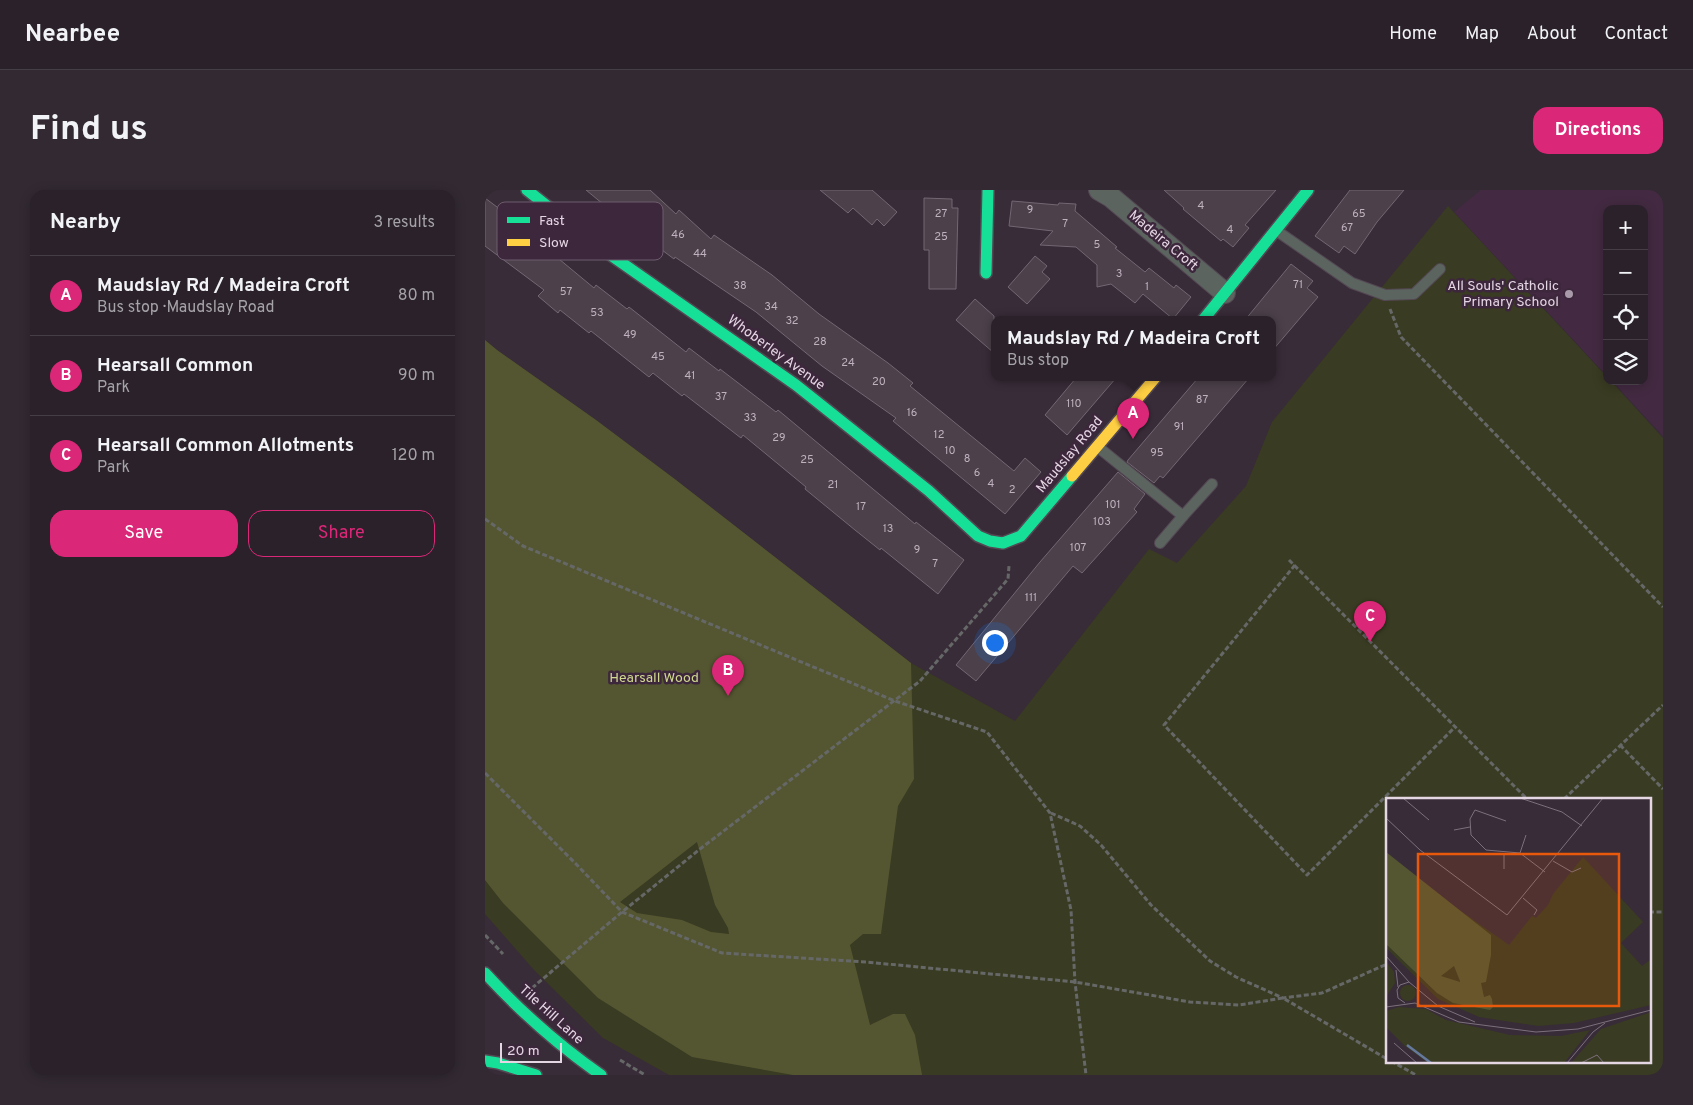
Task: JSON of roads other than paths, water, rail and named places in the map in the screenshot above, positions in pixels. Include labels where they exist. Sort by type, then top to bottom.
[{"type":"street","name":"Whoberley Avenue","points":[[527,190],[542,202]]},
{"type":"street","points":[[986,273],[988,190]]},
{"type":"street","name":"Madeira Croft","points":[[1099,190],[1111,197],[1225,293]]},
{"type":"street","points":[[1206,316],[1308,190]]},
{"type":"street","name":"Whoberley Avenue","points":[[618,260],[804,391],[929,491],[978,536],[989,541],[1008,542]]},
{"type":"street","name":"Maudslay Road","points":[[1008,542],[1021,536],[1152,381]]},
{"type":"street","name":"Tile Hill Lane","points":[[485,973],[511,1002],[539,1028],[574,1057],[601,1075]]},
{"type":"street","points":[[485,1061],[498,1063],[535,1075]]},
{"type":"lane","points":[[1276,230],[1352,283],[1385,295],[1414,294],[1440,268]]},
{"type":"lane","points":[[1097,446],[1183,516]]},
{"type":"lane","points":[[1160,543],[1212,484]]},
{"type":"place","name":"All Souls' Catholic Primary School","points":[[1569,294]]},
{"type":"place","name":"Maudslay Rd / Madeira Croft","points":[[1133,439]]},
{"type":"place","name":"Hearsall Common Allotments","points":[[1370,642]]},
{"type":"place","name":"Hearsall Common","points":[[728,696]]},
{"type":"park label","name":"Hearsall Wood","points":[[654,678]]}]
